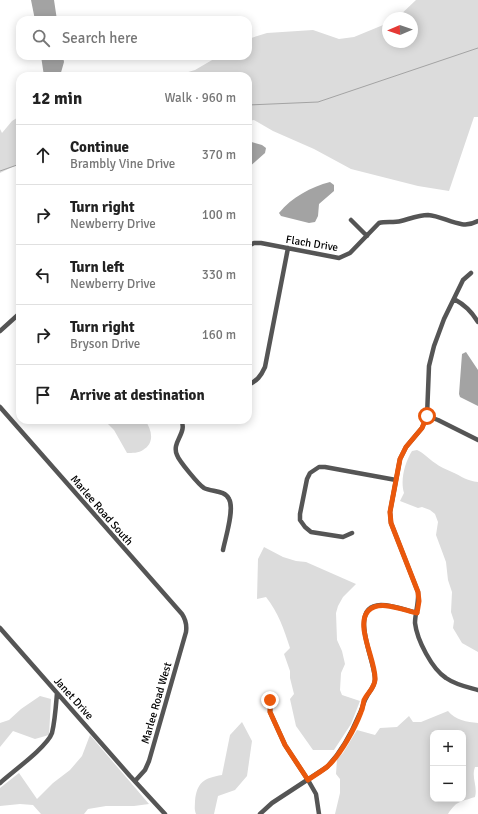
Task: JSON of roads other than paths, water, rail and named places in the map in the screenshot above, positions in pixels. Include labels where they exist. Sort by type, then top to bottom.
[{"type":"street","name":"Flach Drive","points":[[252,244],[261,243],[339,258],[350,253],[379,223],[399,222],[423,215],[429,215],[462,225],[474,224],[478,221]]},
{"type":"street","points":[[350,220],[367,236]]},
{"type":"street","points":[[252,383],[257,380],[265,367],[288,248]]},
{"type":"street","points":[[471,274],[463,280],[444,319],[434,346],[429,366],[427,416],[422,428],[406,447],[400,459],[390,512],[391,523],[418,592],[419,601],[415,621],[419,640],[438,670],[445,678],[455,683],[478,690]]},
{"type":"street","points":[[454,299],[464,305],[478,322]]},
{"type":"street","points":[[0,332],[16,317]]},
{"type":"street","name":"Marlee Road South","points":[[0,407],[182,614],[185,618],[186,626]]},
{"type":"street","points":[[427,416],[478,440]]},
{"type":"street","points":[[182,424],[183,429],[176,447],[178,459],[203,487],[223,493],[229,498],[231,508],[223,550]]},
{"type":"street","points":[[352,533],[343,537],[311,532],[300,520],[307,479],[310,473],[319,467],[325,467],[396,480]]},
{"type":"street","points":[[260,814],[272,803],[327,767],[334,759],[354,728],[365,700],[374,686],[375,677],[364,631],[365,615],[369,610],[376,606],[383,605],[417,613]]},
{"type":"street","name":"Marlee Road West","points":[[135,781],[148,766],[186,626]]},
{"type":"street","name":"Janet Drive","points":[[0,628],[165,814]]},
{"type":"street","points":[[0,783],[37,752],[50,737],[57,692]]},
{"type":"street","points":[[270,700],[270,712],[285,745],[316,794],[320,814]]},
{"type":"waterway","points":[[252,105],[318,102],[478,48]]},
{"type":"waterway","points":[[0,171],[16,165]]}]
